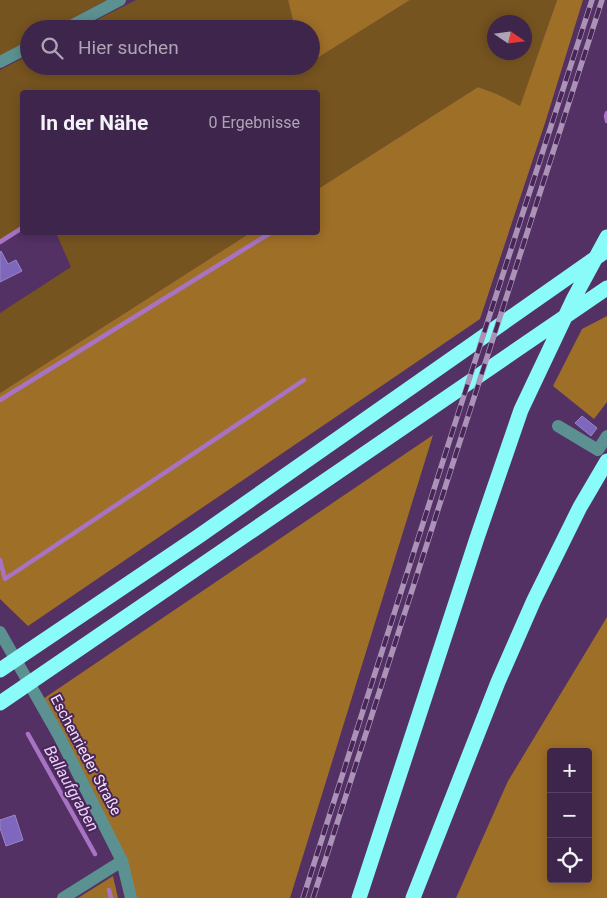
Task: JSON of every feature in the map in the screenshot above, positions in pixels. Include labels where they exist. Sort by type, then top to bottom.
[{"type":"highway","points":[[359,898],[521,410],[574,298],[607,237]]},
{"type":"highway","points":[[0,670],[199,536],[607,250]]},
{"type":"highway","points":[[0,703],[607,288]]},
{"type":"highway","points":[[413,898],[498,682],[530,609],[580,507],[607,461]]},
{"type":"street","points":[[81,20],[118,0]]},
{"type":"street","points":[[0,62],[20,52]]},
{"type":"street","points":[[558,426],[598,450],[607,436]]},
{"type":"street","name":"Eschenrieder Straße","points":[[0,632],[59,736],[122,861],[131,898]]},
{"type":"street","points":[[63,898],[122,861]]},
{"type":"shaded area","points":[[0,0],[107,0],[69,20],[20,20],[20,46],[0,56]]},
{"type":"shaded area","points":[[136,0],[288,0],[293,20],[97,20]]},
{"type":"shaded area","points":[[288,0],[410,0],[320,56],[320,20],[293,20]]},
{"type":"shaded area","points":[[410,0],[557,0],[520,107],[497,94],[478,87],[320,188],[320,90],[20,90],[20,230],[0,242],[0,70],[20,60],[20,75],[320,75],[320,56]]},
{"type":"shaded area","points":[[557,0],[583,0],[546,120],[480,319],[28,626],[0,599],[0,393],[247,235],[320,235],[320,188],[478,87],[520,106]]},
{"type":"shaded area","points":[[57,235],[247,235],[0,393],[0,313],[71,267]]},
{"type":"shaded area","points":[[607,316],[607,402],[594,419],[553,386],[582,329]]},
{"type":"shaded area","points":[[433,435],[290,898],[133,898],[40,701]]},
{"type":"shaded area","points":[[607,617],[607,898],[456,898],[508,781]]},
{"type":"shaded area","points":[[113,876],[118,898],[78,898]]},
{"type":"building","points":[[0,252],[8,264],[16,260],[22,271],[0,282]]},
{"type":"building","points":[[582,416],[597,428],[591,436],[575,423]]},
{"type":"building","points":[[15,815],[23,840],[6,846],[0,828],[0,820]]},
{"type":"waterway","points":[[607,113],[607,121]]},
{"type":"waterway","points":[[0,242],[20,229]]},
{"type":"waterway","points":[[0,400],[267,235]]},
{"type":"waterway","points":[[0,560],[5,579],[304,380]]},
{"type":"waterway","name":"Ballaufgraben","points":[[28,734],[95,854]]},
{"type":"waterway","points":[[109,890],[111,898]]},
{"type":"railway","points":[[303,898],[592,0]]},
{"type":"railway","points":[[313,898],[602,0]]}]
